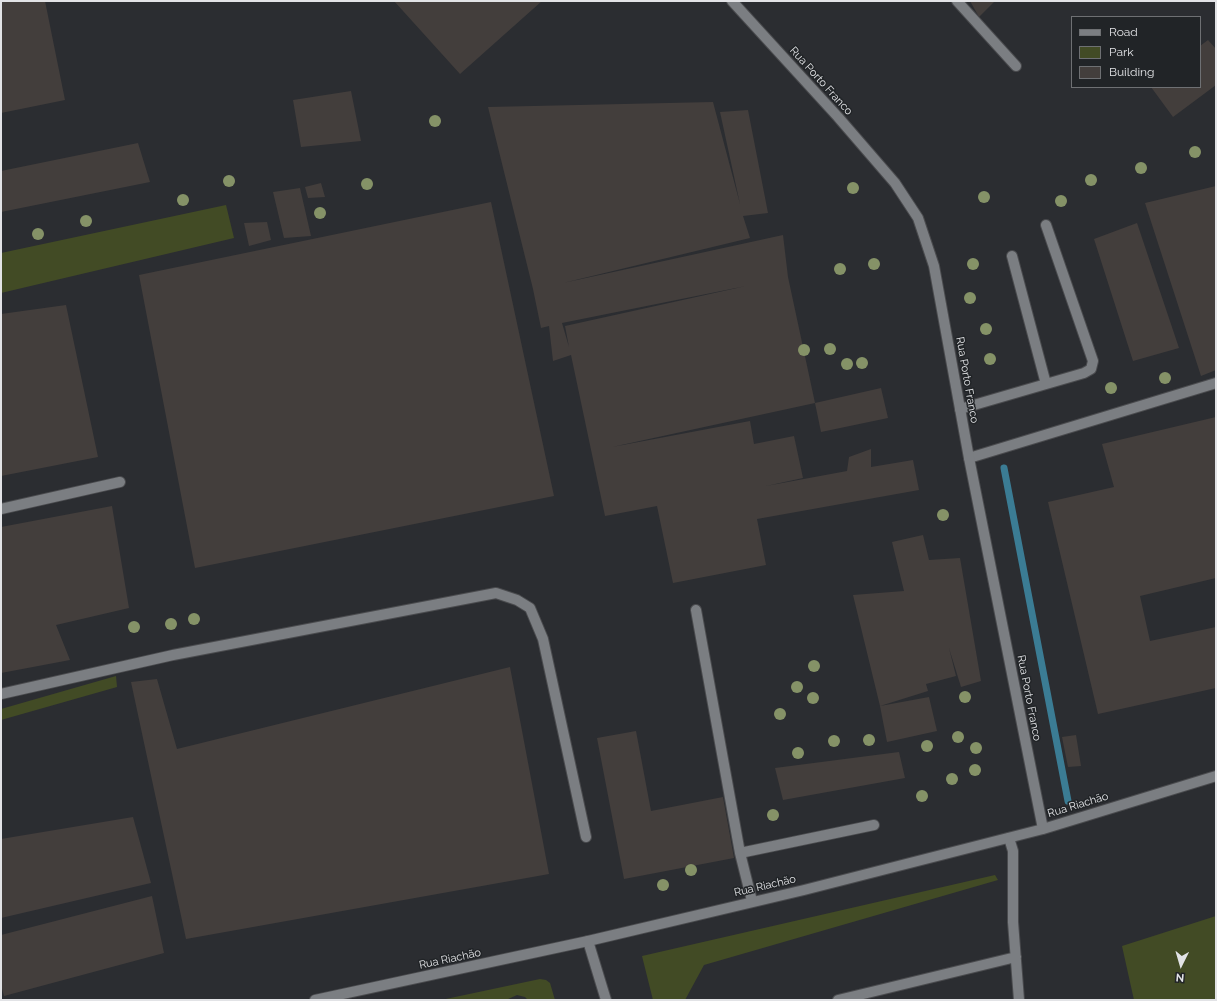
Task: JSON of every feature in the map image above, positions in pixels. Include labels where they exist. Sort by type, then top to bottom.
[{"type":"street","name":"Rua Porto Franco","points":[[732,1],[838,117],[895,183],[918,218],[934,266],[969,458],[1043,829]]},
{"type":"street","points":[[957,1],[1016,66]]},
{"type":"street","points":[[960,409],[1084,373],[1091,369],[1093,361],[1046,225]]},
{"type":"street","points":[[1012,256],[1046,384]]},
{"type":"street","points":[[969,458],[1216,383]]},
{"type":"street","points":[[1,509],[120,482]]},
{"type":"street","points":[[1,694],[173,655],[496,593],[517,600],[530,608],[543,639],[586,836]]},
{"type":"street","points":[[696,610],[740,853],[752,901]]},
{"type":"street","name":"Rua Riachão","points":[[316,1000],[588,941],[752,901],[804,890],[1043,829],[1216,776]]},
{"type":"street","points":[[740,853],[874,825]]},
{"type":"street","points":[[1010,838],[1013,851],[1013,922],[1019,1000]]},
{"type":"street","points":[[588,941],[606,1000]]},
{"type":"street","points":[[838,1000],[1016,957]]},
{"type":"green space","points":[[226,205],[234,238],[1,293],[1,253]]},
{"type":"green space","points":[[116,676],[117,687],[1,720],[1,709]]},
{"type":"green space","points":[[995,875],[998,880],[704,965],[685,1000],[653,1000],[642,956]]},
{"type":"green space","points":[[1216,916],[1216,1000],[1134,1000],[1122,946]]},
{"type":"green space","points":[[540,979],[546,980],[550,983],[555,1000],[528,1000],[525,997],[517,995],[506,1000],[441,1000]]},
{"type":"building","points":[[1,1],[45,1],[65,100],[1,113]]},
{"type":"building","points":[[394,1],[542,1],[460,74]]},
{"type":"building","points":[[970,1],[995,1],[979,17]]},
{"type":"building","points":[[1208,40],[1216,49],[1216,85],[1173,117],[1152,88],[1201,88],[1201,45]]},
{"type":"building","points":[[351,91],[361,141],[301,147],[293,100]]},
{"type":"building","points":[[713,102],[740,204],[720,112],[748,110],[768,213],[743,216],[750,238],[563,283],[783,235],[788,277],[815,403],[612,447],[750,421],[754,444],[794,436],[803,478],[766,486],[847,471],[849,457],[871,449],[871,467],[913,460],[919,490],[757,519],[766,565],[673,583],[657,506],[605,516],[571,355],[553,361],[549,326],[541,328],[533,289],[488,107]],"holes":[[[746,286],[565,326],[569,347],[562,323]]]},
{"type":"building","points":[[138,143],[150,182],[1,212],[1,171]]},
{"type":"building","points":[[321,183],[325,197],[308,198],[305,187]]},
{"type":"building","points":[[1216,186],[1216,370],[1201,376],[1145,203]]},
{"type":"building","points":[[300,188],[311,236],[284,238],[273,192]]},
{"type":"building","points":[[491,202],[554,496],[195,568],[139,275]]},
{"type":"building","points":[[267,222],[271,240],[249,246],[244,223]]},
{"type":"building","points":[[1137,223],[1179,348],[1133,361],[1094,239]]},
{"type":"building","points":[[66,305],[98,457],[1,476],[1,314]]},
{"type":"building","points":[[881,388],[888,418],[821,432],[815,403]]},
{"type":"building","points":[[1216,417],[1216,578],[1140,596],[1150,641],[1216,627],[1216,688],[1098,714],[1048,502],[1114,487],[1102,444]]},
{"type":"building","points":[[112,506],[129,608],[56,625],[70,660],[1,673],[1,527]]},
{"type":"building","points":[[923,535],[929,560],[960,558],[981,681],[961,687],[949,648],[956,676],[926,684],[928,691],[880,706],[853,595],[904,591],[892,542]]},
{"type":"building","points":[[510,667],[549,874],[186,939],[131,682],[157,679],[177,749]]},
{"type":"building","points":[[929,697],[937,731],[887,742],[880,706]]},
{"type":"building","points":[[636,731],[651,811],[723,797],[734,858],[624,879],[597,738]]},
{"type":"building","points":[[1076,735],[1081,766],[1068,767],[1062,737]]},
{"type":"building","points":[[899,752],[905,778],[783,800],[775,768]]},
{"type":"building","points":[[133,817],[151,883],[1,918],[1,839]]},
{"type":"building","points":[[152,896],[164,953],[4,996],[1,985],[1,935]]},
{"type":"waterway","points":[[1004,468],[1068,801]]}]
